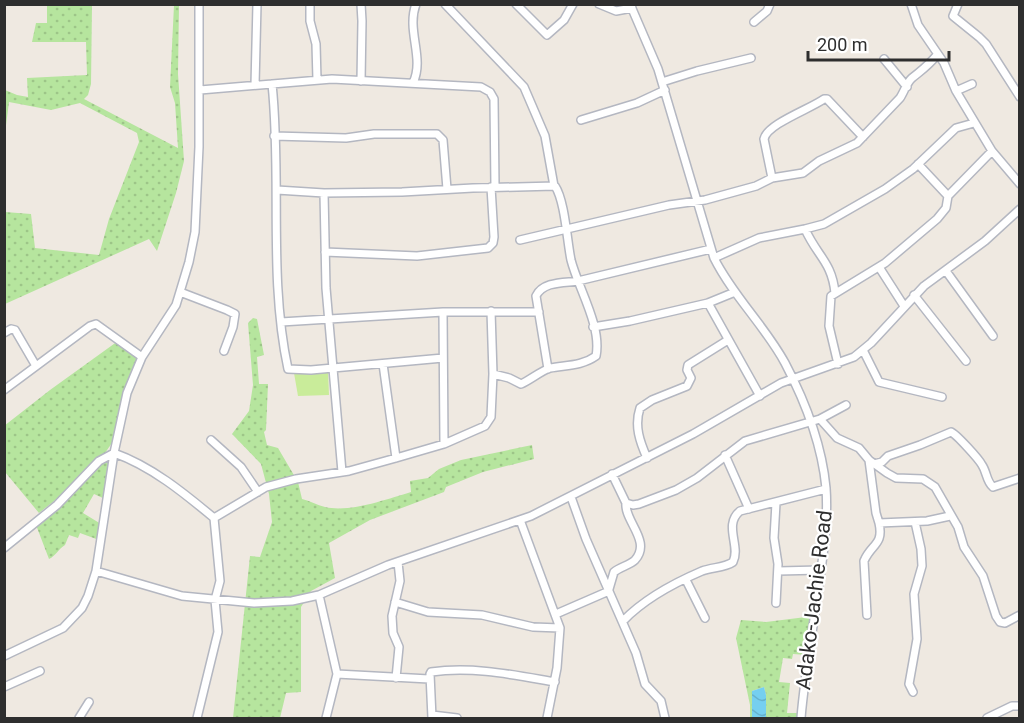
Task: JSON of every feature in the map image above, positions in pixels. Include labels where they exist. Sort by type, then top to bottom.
[{"type":"street","points":[[4,656],[63,628],[82,608],[88,596],[96,571],[114,453],[127,393],[142,357],[165,323],[180,292],[189,262],[195,232],[200,90],[199,4]]},
{"type":"street","points":[[255,85],[257,4]]},
{"type":"street","points":[[310,4],[310,21],[316,44],[317,80]]},
{"type":"street","points":[[361,4],[361,81]]},
{"type":"street","points":[[413,83],[418,62],[412,29],[416,4]]},
{"type":"street","points":[[445,4],[524,87],[545,136],[572,262],[593,327],[596,356],[591,359],[568,367],[548,369],[521,384],[493,374]]},
{"type":"street","points":[[516,4],[547,35],[564,20],[573,4]]},
{"type":"street","points":[[598,4],[616,11],[631,6]]},
{"type":"street","points":[[754,22],[767,11],[770,4]]},
{"type":"street","points":[[911,4],[918,25],[944,63],[974,123],[992,152],[1020,184]]},
{"type":"street","points":[[958,4],[953,16],[986,44],[1020,97]]},
{"type":"street","name":"Adako-Jachie Road","points":[[631,6],[655,59],[714,258],[780,355],[810,423],[819,453],[826,489],[825,535],[803,687],[801,718]]},
{"type":"street","points":[[520,240],[658,207],[696,201],[756,186],[772,178],[803,173],[819,161],[858,143],[862,136],[900,98],[912,78],[925,69],[938,55]]},
{"type":"street","points":[[662,82],[751,58]]},
{"type":"street","points":[[885,59],[907,87]]},
{"type":"street","points":[[200,90],[317,80],[481,87],[492,94],[494,99],[493,240],[490,246],[484,249],[417,256],[325,252]]},
{"type":"street","points":[[272,84],[281,322],[288,369],[311,370],[443,358]]},
{"type":"street","points":[[956,91],[972,84]]},
{"type":"street","points":[[580,120],[637,103],[665,90]]},
{"type":"street","points":[[772,178],[765,134],[775,125],[824,99],[827,99],[862,136]]},
{"type":"street","points":[[714,258],[759,238],[818,226],[877,195],[918,164],[956,128],[974,123]]},
{"type":"street","points":[[274,136],[340,138],[375,134],[437,134],[444,140],[447,189]]},
{"type":"street","points":[[838,364],[829,326],[830,298],[879,267],[937,219],[946,208],[948,196],[992,152]]},
{"type":"street","points":[[918,164],[948,196]]},
{"type":"street","points":[[277,190],[324,193],[402,192],[554,186]]},
{"type":"street","points":[[324,193],[328,319],[342,472]]},
{"type":"street","points":[[96,571],[182,596],[254,603],[292,601],[319,595],[398,562],[520,520],[647,458],[792,378],[854,357],[914,295],[985,241],[1020,209]]},
{"type":"street","points":[[805,230],[816,251],[828,264],[834,278],[835,293]]},
{"type":"street","points":[[548,369],[536,296],[538,291],[556,284],[578,281],[711,249]]},
{"type":"street","points":[[879,267],[904,306]]},
{"type":"street","points":[[946,271],[993,336]]},
{"type":"street","points":[[180,292],[235,314],[224,351]]},
{"type":"street","points":[[593,327],[708,303],[735,292]]},
{"type":"street","points":[[914,295],[966,361]]},
{"type":"street","points":[[708,303],[760,396]]},
{"type":"street","points":[[214,518],[266,487],[296,479],[342,472],[396,458],[444,444],[485,426],[491,417],[493,374],[491,311]]},
{"type":"street","points":[[281,322],[443,312],[539,312]]},
{"type":"street","points":[[443,312],[444,444]]},
{"type":"street","points":[[4,390],[90,326],[96,324],[142,357]]},
{"type":"street","points":[[4,333],[11,329],[15,330],[36,366]]},
{"type":"street","points":[[647,458],[639,438],[640,408],[652,400],[687,386],[691,378],[687,370],[688,365],[728,340]]},
{"type":"street","points":[[863,350],[879,382],[942,398]]},
{"type":"street","points":[[383,364],[396,458]]},
{"type":"street","points":[[626,502],[633,505],[639,504],[676,490],[697,478],[725,455],[753,437],[810,423],[846,405]]},
{"type":"street","points":[[820,419],[837,438],[859,448],[872,462],[896,478],[916,478],[928,481],[938,491],[958,527],[964,547],[983,576],[1000,622],[1005,623],[1020,615]]},
{"type":"street","points":[[872,462],[882,462],[888,456],[951,432],[959,436],[969,451],[979,460],[989,485],[993,487],[1020,478]]},
{"type":"street","points":[[211,440],[241,467],[258,492]]},
{"type":"street","points":[[4,548],[57,504],[99,461],[114,453],[162,477],[214,518],[220,581],[215,600],[218,632],[197,718]]},
{"type":"street","points":[[725,455],[749,509]]},
{"type":"street","points":[[867,615],[864,561],[879,541],[881,532],[876,513],[872,462]]},
{"type":"street","points":[[609,590],[614,572],[632,563],[638,555],[638,532],[627,516],[626,502],[612,474]]},
{"type":"street","points":[[623,621],[643,604],[686,580],[703,571],[725,567],[733,562],[735,554],[732,535],[734,516],[740,511],[826,489]]},
{"type":"street","points":[[571,497],[586,538],[636,653],[645,684],[661,701],[665,718]]},
{"type":"street","points":[[776,503],[774,538],[777,571],[776,603]]},
{"type":"street","points":[[879,523],[915,522],[950,516]]},
{"type":"street","points":[[520,520],[560,628],[555,682],[547,718]]},
{"type":"street","points":[[913,692],[909,684],[918,628],[915,594],[922,566],[915,522]]},
{"type":"street","points":[[396,678],[399,647],[392,627],[400,581],[398,562]]},
{"type":"street","points":[[777,571],[821,570]]},
{"type":"street","points":[[686,580],[705,618]]},
{"type":"street","points":[[556,614],[609,590]]},
{"type":"street","points":[[319,595],[337,674],[326,718]]},
{"type":"street","points":[[395,602],[428,612],[482,615],[533,627],[560,628]]},
{"type":"street","points":[[457,718],[432,717],[429,698],[431,672],[480,669],[555,682]]},
{"type":"street","points":[[4,687],[40,671]]},
{"type":"street","points":[[337,674],[429,679]]},
{"type":"street","points":[[79,718],[89,702]]},
{"type":"street","points":[[987,718],[1012,706],[1020,706]]},
{"type":"green space","points":[[47,5],[92,5],[91,84],[88,95],[84,99],[178,148],[175,103],[170,87],[174,5],[179,5],[178,74],[184,161],[157,251],[149,239],[5,304],[5,212],[31,214],[35,248],[99,255],[109,219],[139,142],[137,133],[80,103],[51,110],[9,102],[5,133],[5,90],[28,97],[27,78],[87,75],[86,42],[32,42],[36,23],[47,23]]},
{"type":"green space","points":[[253,318],[257,319],[264,355],[257,357],[259,384],[268,384],[266,430],[264,432],[267,445],[278,448],[298,482],[302,499],[325,507],[357,507],[411,492],[410,481],[428,478],[439,469],[461,460],[532,445],[534,459],[483,472],[446,487],[444,492],[370,520],[329,543],[335,578],[311,591],[301,607],[301,692],[286,693],[280,718],[233,718],[250,556],[260,557],[272,522],[269,494],[261,464],[232,434],[249,411],[253,385],[248,323]]},
{"type":"green space","points":[[118,341],[139,358],[127,385],[113,441],[89,471],[39,513],[5,472],[4,426]]},
{"type":"green space","points":[[328,370],[329,395],[298,396],[294,373]]},
{"type":"green space","points":[[107,459],[109,460],[105,499],[94,494],[83,513],[101,524],[99,540],[80,533],[78,538],[69,535],[65,545],[49,559],[36,525]]},
{"type":"green space","points":[[814,616],[807,655],[793,654],[792,659],[783,658],[779,682],[790,683],[787,713],[799,713],[799,718],[766,718],[764,687],[752,691],[752,718],[750,718],[750,705],[736,638],[741,620],[766,622]]},
{"type":"water","points":[[764,687],[766,718],[752,718],[752,691]]}]
